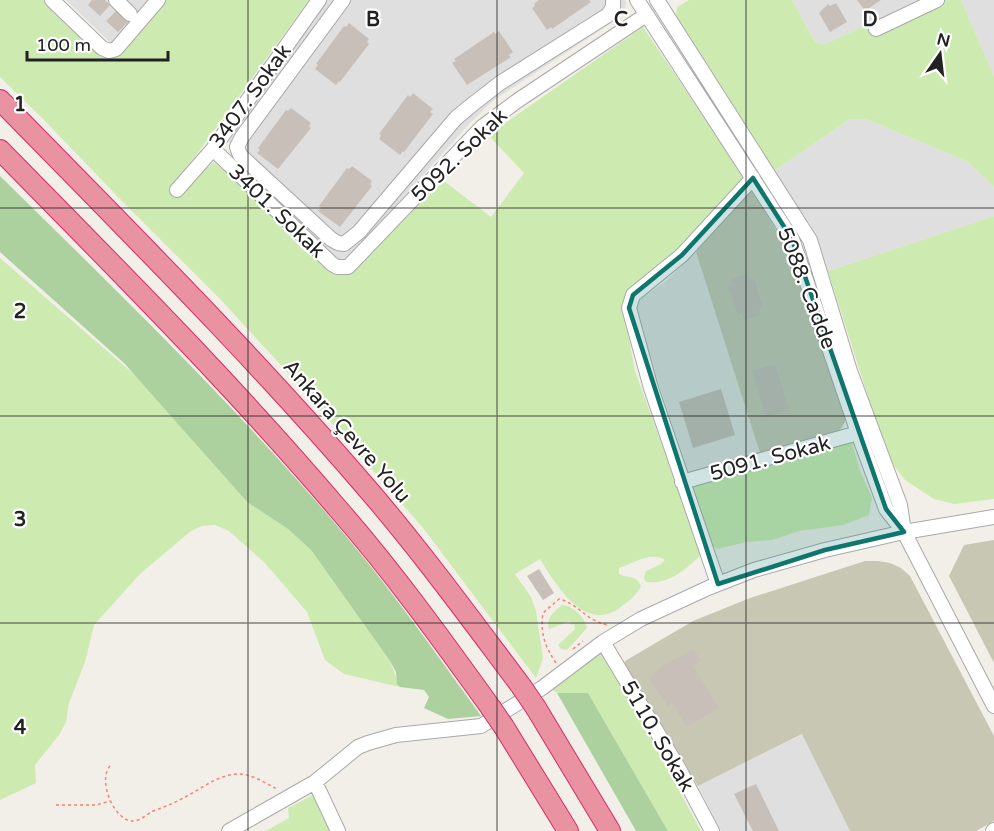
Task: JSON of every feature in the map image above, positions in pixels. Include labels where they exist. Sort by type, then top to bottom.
[{"type":"highway","name":"Ankara Çevre Yolu","points":[[0,100],[232,338],[325,440],[438,574],[536,708],[610,831]]},
{"type":"highway","points":[[0,150],[210,366],[311,477],[405,591],[491,708],[568,831]]},
{"type":"street","points":[[52,0],[102,48],[109,51],[116,49],[158,0]]},
{"type":"street","points":[[116,0],[130,14]]},
{"type":"street","name":"3407. Sokak","points":[[177,190],[213,149],[319,0]]},
{"type":"street","points":[[343,0],[237,147],[240,155],[332,239],[344,244],[359,232],[456,118],[500,83],[608,15],[613,7],[613,0]]},
{"type":"street","name":"5088. Cadde","points":[[637,0],[792,239],[886,509],[904,532],[994,706]]},
{"type":"street","points":[[876,29],[937,0]]},
{"type":"street","name":"5088. Cadde","points":[[662,2],[810,240],[850,371],[900,505],[904,532]]},
{"type":"street","name":"5092. Sokak","points":[[343,268],[352,265],[448,160],[482,127],[646,15]]},
{"type":"street","name":"3401. Sokak","points":[[213,149],[332,264],[343,268]]},
{"type":"street","points":[[718,584],[682,482],[629,314],[633,295],[682,255],[753,178]]},
{"type":"street","name":"5091. Sokak","points":[[682,482],[858,433]]},
{"type":"street","points":[[229,831],[315,782],[358,747],[396,735],[481,726],[542,688],[603,642],[641,619],[718,584],[754,570],[825,550],[904,532],[994,517]]},
{"type":"street","name":"5110. Sokak","points":[[603,642],[678,767],[712,831]]},
{"type":"street","points":[[315,782],[338,831]]},
{"type":"path","points":[[554,678],[558,666],[542,635],[543,613],[548,606],[559,599],[564,600],[595,622],[615,625]]},
{"type":"path","points":[[110,766],[106,771],[104,787],[123,819],[131,822],[213,782],[236,774],[249,775],[278,789],[295,794]]},
{"type":"path","points":[[56,805],[89,805],[111,801]]},
{"type":"highlighted area","points":[[753,178],[792,239],[886,509],[904,532],[825,550],[718,584],[629,308],[633,295],[682,255]]},
{"type":"shaded area","points":[[66,0],[151,0],[112,44]]},
{"type":"shaded area","points":[[327,0],[625,0],[626,2],[625,14],[494,100],[470,123],[346,261],[338,261],[231,160],[229,141]]},
{"type":"shaded area","points":[[792,0],[921,0],[825,44],[815,42]]},
{"type":"shaded area","points":[[961,0],[994,0],[994,76]]},
{"type":"shaded area","points":[[850,119],[866,119],[968,162],[994,187],[994,216],[828,271],[811,226],[774,171]]},
{"type":"shaded area","points":[[752,191],[790,253],[846,420],[840,430],[760,453],[696,252],[736,205]]},
{"type":"shaded area","points":[[696,252],[760,453],[688,475],[635,307],[640,298],[664,283]]},
{"type":"shaded area","points":[[994,540],[994,663],[949,576],[964,545]]},
{"type":"shaded area","points":[[865,561],[890,563],[901,568],[910,576],[994,736],[994,821],[976,831],[850,831],[802,734],[698,786],[624,665],[625,661],[693,621],[750,598]]},
{"type":"shaded area","points":[[803,734],[850,831],[721,831],[698,786]]},
{"type":"green space","points":[[0,0],[47,0],[110,61],[163,0],[309,0],[170,191],[176,195],[214,162],[249,192],[305,252],[332,269],[347,273],[444,181],[491,217],[524,173],[488,135],[643,27],[743,175],[743,181],[729,200],[627,297],[624,311],[635,371],[702,554],[677,574],[663,581],[646,582],[644,578],[646,571],[665,560],[659,558],[648,557],[619,568],[619,574],[634,578],[641,586],[622,606],[609,614],[596,615],[574,604],[554,582],[540,559],[515,574],[531,597],[536,611],[543,658],[536,678],[423,528],[289,374],[221,300],[0,77]]},
{"type":"green space","points":[[689,0],[792,0],[815,42],[825,44],[921,0],[961,0],[994,76],[994,187],[968,162],[866,119],[850,119],[774,171],[676,19],[677,7]]},
{"type":"green space","points":[[0,176],[177,351],[304,488],[381,579],[481,716],[448,719],[424,708],[429,697],[424,690],[400,687],[390,661],[311,550],[288,529],[247,502],[124,363],[0,252]]},
{"type":"green space","points":[[994,216],[994,499],[954,504],[934,499],[905,480],[886,453],[828,271]]},
{"type":"green space","points":[[0,258],[137,377],[247,502],[288,529],[311,550],[390,661],[400,687],[344,674],[325,660],[307,612],[264,562],[229,531],[215,525],[202,526],[191,531],[140,574],[94,625],[85,662],[69,703],[66,722],[59,735],[35,765],[36,783],[0,800]]},
{"type":"green space","points":[[849,440],[872,498],[869,515],[843,525],[799,531],[772,540],[746,542],[718,549],[708,543],[688,485]]},
{"type":"green space","points":[[562,605],[578,613],[587,628],[567,650],[561,649],[558,645],[575,629],[574,624],[571,625],[570,621],[549,629],[548,625],[551,615]]},
{"type":"green space","points":[[600,650],[605,653],[701,831],[668,831],[588,693],[557,693],[550,688]]},
{"type":"green space","points":[[557,693],[588,693],[668,831],[636,831]]},
{"type":"green space","points":[[315,794],[334,831],[266,831],[289,818],[288,808]]},
{"type":"building","points":[[92,0],[105,0],[110,5],[100,16],[88,5]]},
{"type":"building","points":[[539,0],[589,0],[591,2],[552,29],[551,27],[547,30],[532,8]]},
{"type":"building","points":[[857,0],[881,0],[865,11]]},
{"type":"building","points":[[836,3],[847,22],[830,32],[819,13],[828,4],[830,6]]},
{"type":"building","points":[[117,10],[129,21],[118,32],[106,21]]},
{"type":"building","points":[[349,23],[369,39],[367,42],[369,44],[336,85],[315,69],[318,65],[316,64],[344,26],[346,27]]},
{"type":"building","points":[[499,31],[513,52],[509,55],[511,57],[467,85],[452,63],[456,61],[454,59]]},
{"type":"building","points":[[413,93],[433,109],[430,112],[433,114],[400,155],[379,139],[381,135],[379,134],[408,95],[410,97]]},
{"type":"building","points":[[291,108],[311,123],[309,126],[311,128],[278,169],[257,153],[260,150],[258,148],[286,110]]},
{"type":"building","points":[[352,166],[372,181],[370,184],[372,186],[340,227],[318,211],[321,208],[319,206],[347,168]]},
{"type":"building","points":[[748,273],[750,280],[754,279],[763,307],[759,308],[761,315],[744,320],[742,313],[738,315],[729,287],[733,286],[731,279]]},
{"type":"building","points":[[775,364],[789,410],[766,417],[752,371]]},
{"type":"building","points":[[721,389],[735,435],[693,448],[679,402]]},
{"type":"building","points":[[539,569],[554,593],[543,600],[527,576]]},
{"type":"building","points":[[694,650],[701,661],[693,666],[719,708],[686,727],[673,703],[668,706],[649,678],[663,665]]},
{"type":"building","points":[[756,784],[779,831],[753,831],[734,794]]}]
